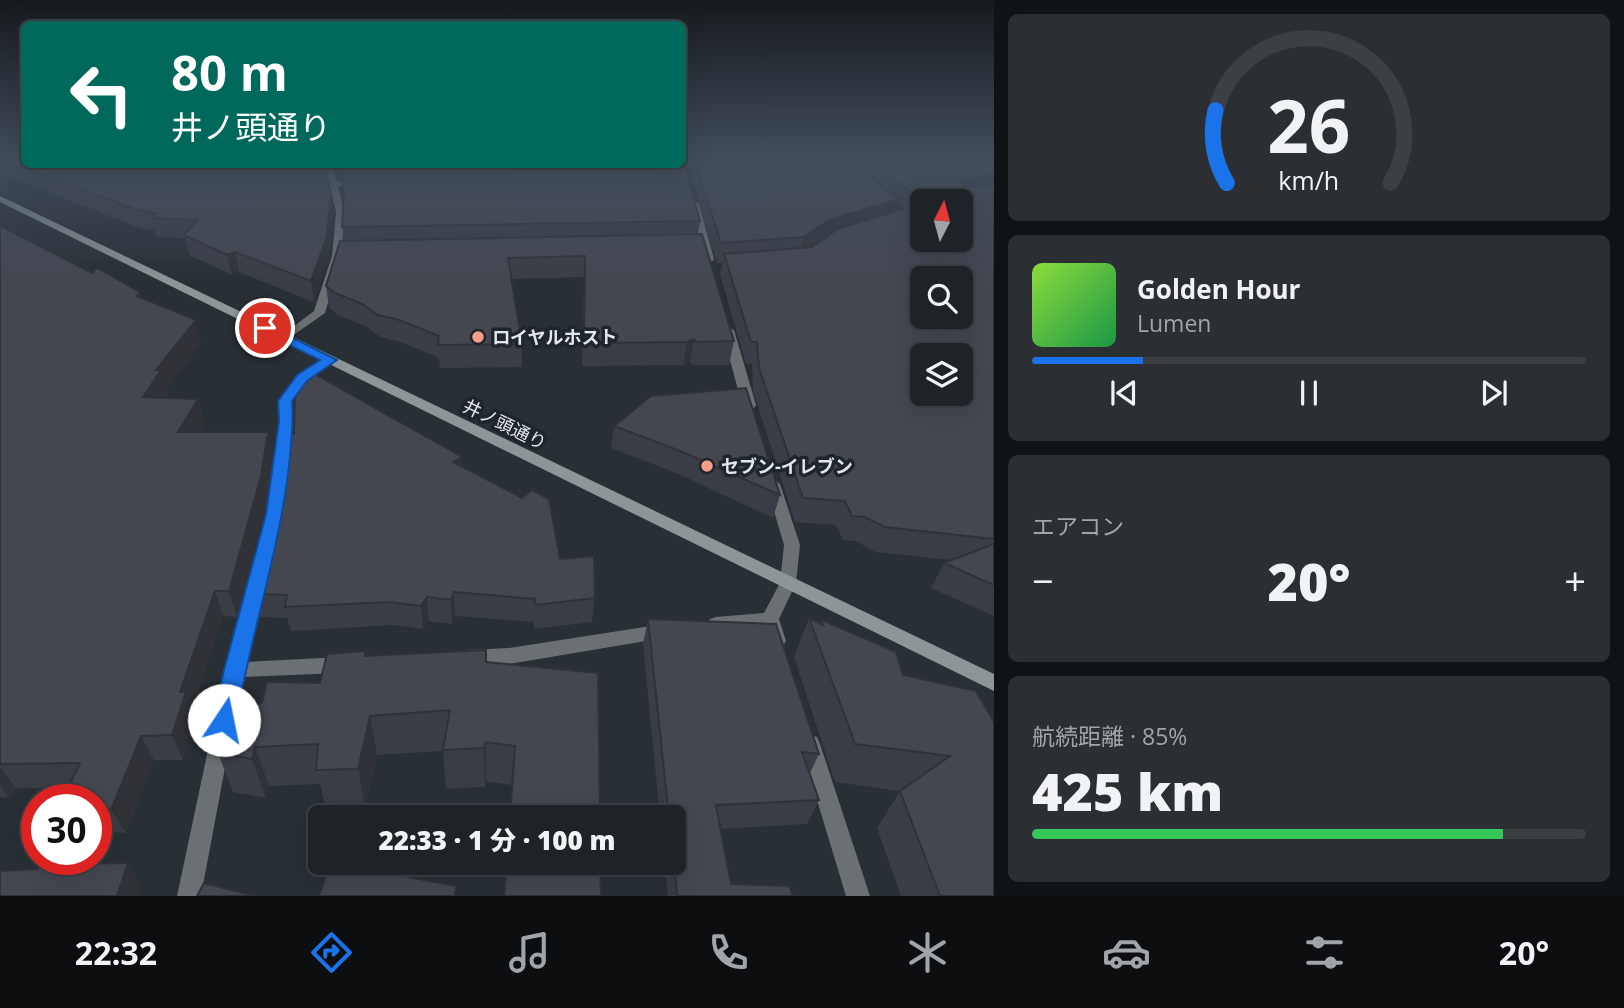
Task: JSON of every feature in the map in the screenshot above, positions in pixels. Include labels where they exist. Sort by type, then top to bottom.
[{"type":"main road","name":"井ノ頭通り","points":[[2,200],[994,683]]},
{"type":"street","points":[[285,338],[318,313],[337,256],[340,212],[337,200]]},
{"type":"street","points":[[692,200],[700,249],[712,269]]},
{"type":"street","points":[[337,256],[351,255]]},
{"type":"street","points":[[725,318],[754,422]]},
{"type":"street","points":[[189,896],[234,670],[275,514],[286,421],[285,401],[302,378],[330,360]]},
{"type":"street","points":[[771,475],[792,545],[788,583],[770,619],[783,659]]},
{"type":"street","points":[[454,659],[509,656],[687,628],[770,619]]},
{"type":"street","points":[[234,670],[358,664]]},
{"type":"street","points":[[804,725],[858,896]]},
{"type":"building","points":[[110,200],[330,200],[327,236],[311,281],[235,252],[227,255],[184,235],[197,220],[151,218],[157,213],[134,209]]},
{"type":"building","points":[[343,200],[694,200],[700,221],[342,227]]},
{"type":"building","points":[[707,200],[896,200],[829,220],[804,237],[721,243]]},
{"type":"building","points":[[973,200],[994,200],[994,539],[885,527],[865,517],[852,516],[845,501],[803,498],[759,368],[757,342],[751,342],[724,254],[812,247],[838,229],[910,207],[910,252],[973,252]]},
{"type":"building","points":[[0,226],[92,273],[97,268],[140,292],[137,296],[196,320],[156,370],[161,370],[143,397],[198,399],[178,432],[268,432],[261,476],[229,591],[215,591],[180,692],[186,692],[172,735],[141,736],[112,808],[112,784],[70,784],[80,763],[0,764]]},
{"type":"building","points":[[702,234],[734,341],[696,342],[694,339],[687,342],[584,343],[585,256],[508,258],[522,344],[438,345],[439,336],[399,320],[378,315],[326,286],[340,241]]},
{"type":"building","points":[[311,372],[462,457],[453,462],[522,498],[532,490],[549,499],[560,559],[594,556],[595,598],[535,605],[535,599],[454,592],[451,600],[427,597],[421,606],[390,602],[285,607],[287,595],[253,594],[282,479],[288,434],[294,434],[295,388]]},
{"type":"building","points":[[746,388],[780,495],[680,451],[614,426],[651,396]]},
{"type":"building","points":[[994,544],[994,585],[944,563]]},
{"type":"building","points":[[809,618],[823,625],[822,620],[896,652],[903,675],[976,691],[994,722],[994,896],[940,896],[900,791],[950,756],[855,744]]},
{"type":"building","points":[[648,619],[776,624],[819,754],[802,752],[819,800],[716,805],[731,884],[789,886],[793,896],[677,896],[675,875],[686,875],[686,805],[668,805]]},
{"type":"building","points":[[486,650],[486,662],[598,673],[600,805],[511,805],[515,746],[486,742],[484,748],[443,750],[450,710],[370,716],[358,769],[316,770],[318,744],[255,747],[252,759],[218,753],[229,708],[262,703],[267,682],[320,683],[327,654],[365,651],[365,656]]},
{"type":"building","points":[[112,863],[128,863],[117,896],[0,896],[0,871],[21,870],[21,875],[112,875]]},
{"type":"building","points":[[327,875],[397,875],[457,886],[454,896],[319,896]]},
{"type":"building","points":[[506,875],[600,875],[601,896],[504,896]]},
{"type":"building","points":[[204,883],[255,896],[197,896]]},
{"type":"place","name":"ロイヤルホスト","points":[[478,337]]},
{"type":"place","name":"セブン-イレブン","points":[[707,466]]},
{"type":"route","points":[[224,720],[234,670],[275,514],[286,421],[285,401],[302,378],[330,360],[265,328]]}]
